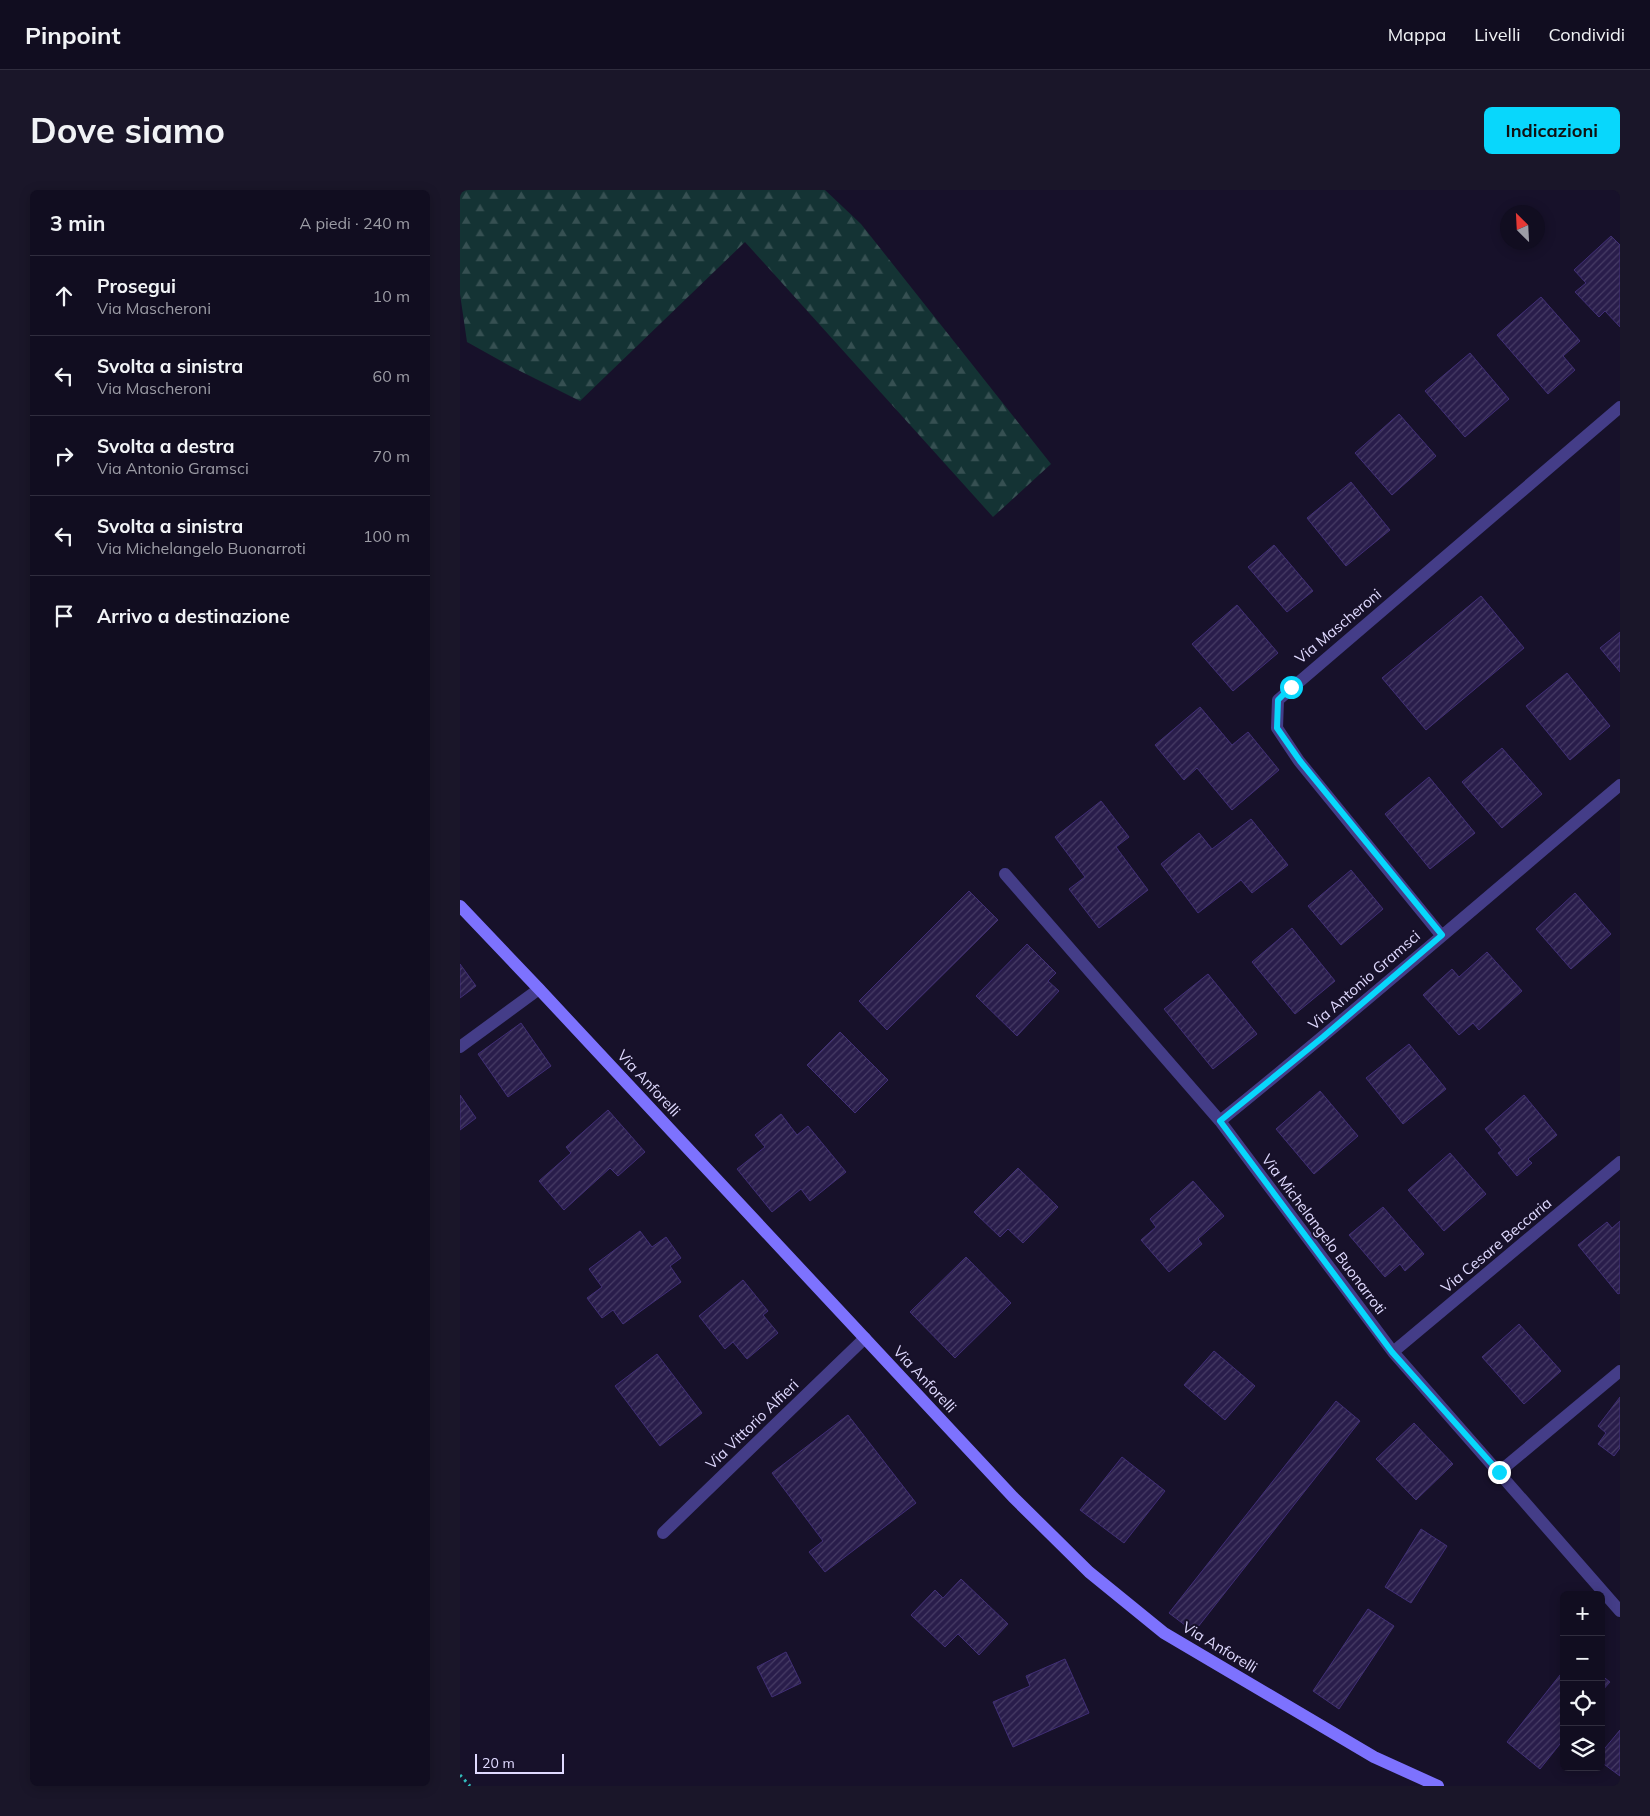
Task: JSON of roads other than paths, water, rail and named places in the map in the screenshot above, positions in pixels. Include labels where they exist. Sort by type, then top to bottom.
[{"type":"street","name":"Via Mascheroni","points":[[1442,935],[1294,753],[1277,728],[1278,700],[1620,407]]},
{"type":"street","name":"Via Antonio Gramsci","points":[[1220,1121],[1323,1037],[1620,785]]},
{"type":"street","name":"Via Michelangelo Buonarroti","points":[[1005,874],[1220,1121],[1392,1352],[1620,1611]]},
{"type":"street","name":"Via Anforelli","points":[[460,906],[1013,1497],[1088,1572],[1164,1633],[1374,1757],[1438,1786]]},
{"type":"street","points":[[460,1047],[539,989]]},
{"type":"street","name":"Via Cesare Beccaria","points":[[1392,1352],[1620,1162]]},
{"type":"street","name":"Via Vittorio Alfieri","points":[[663,1533],[865,1338]]},
{"type":"street","points":[[1499,1472],[1620,1371]]}]
